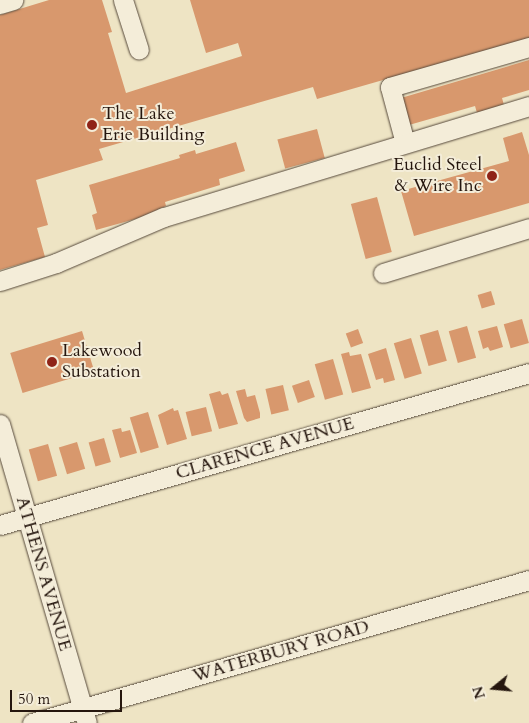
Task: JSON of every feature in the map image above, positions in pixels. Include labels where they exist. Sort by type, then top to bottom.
[{"type":"street","points":[[0,4],[13,0]]},
{"type":"street","points":[[123,0],[139,50]]},
{"type":"street","points":[[406,143],[390,87],[529,47]]},
{"type":"street","points":[[0,281],[56,263],[164,217],[529,106]]},
{"type":"street","points":[[383,273],[529,228]]},
{"type":"street","name":"CLARENCE AVENUE","points":[[0,525],[529,373]]},
{"type":"street","name":"ATHENS AVENUE","points":[[0,424],[85,716]]},
{"type":"street","name":"WATERBURY ROAD","points":[[32,723],[85,716],[529,580]]},
{"type":"building","name":"The Lake Erie Building","points":[[49,0],[102,0],[112,32],[108,33],[126,93],[242,56],[238,43],[206,53],[190,0],[529,0],[529,38],[317,99],[313,87],[99,149],[103,160],[36,180],[48,225],[37,228],[45,257],[0,270],[0,15]]},
{"type":"building","points":[[529,60],[529,90],[502,98],[504,105],[477,113],[475,106],[409,125],[401,98]]},
{"type":"building","points":[[317,129],[325,158],[285,169],[277,140]]},
{"type":"building","name":"Euclid Steel & Wire Inc","points":[[522,132],[529,155],[529,203],[414,236],[401,191],[509,161],[503,138]]},
{"type":"building","points":[[236,142],[245,171],[219,179],[220,185],[165,202],[166,206],[139,218],[96,230],[92,215],[97,213],[89,185],[180,158],[179,155],[195,150],[196,154]]},
{"type":"building","points":[[377,197],[392,252],[366,259],[351,204]]},
{"type":"building","points":[[491,291],[495,304],[482,308],[478,295]]},
{"type":"building","points":[[522,319],[529,343],[511,348],[504,324]]},
{"type":"building","points":[[467,326],[476,358],[458,363],[449,331]]},
{"type":"building","points":[[497,326],[503,347],[490,351],[488,347],[483,349],[478,331]]},
{"type":"building","points":[[358,329],[363,343],[351,348],[346,333]]},
{"type":"building","points":[[438,330],[447,361],[429,366],[420,335]]},
{"type":"building","name":"Lakewood Substation","points":[[82,331],[94,371],[23,393],[10,353]]},
{"type":"building","points":[[411,338],[422,373],[405,379],[394,343]]},
{"type":"building","points":[[386,348],[395,380],[384,383],[383,378],[376,380],[368,354]]},
{"type":"building","points":[[349,352],[350,356],[361,354],[371,388],[352,393],[341,354]]},
{"type":"building","points":[[333,359],[343,395],[325,400],[315,364]]},
{"type":"building","points":[[309,380],[315,397],[298,403],[292,386]]},
{"type":"building","points":[[283,385],[289,410],[271,414],[265,389]]},
{"type":"building","points":[[245,389],[247,397],[255,395],[260,413],[260,418],[247,422],[236,391]]},
{"type":"building","points":[[220,391],[222,395],[228,393],[238,424],[219,429],[209,394]]},
{"type":"building","points":[[206,407],[212,431],[192,436],[186,412]]},
{"type":"building","points":[[173,408],[174,411],[178,410],[187,439],[167,445],[158,415]]},
{"type":"building","points":[[148,412],[159,447],[141,453],[130,418]]},
{"type":"building","points":[[121,428],[122,432],[130,430],[137,453],[120,458],[112,430]]},
{"type":"building","points":[[104,438],[111,462],[96,466],[89,442]]},
{"type":"building","points":[[77,442],[85,469],[67,474],[59,448]]},
{"type":"building","points":[[48,444],[57,476],[38,481],[29,450]]},
{"type":"place","name":"The Lake Erie Building","points":[[92,125]]},
{"type":"place","name":"Euclid Steel & Wire Inc","points":[[492,176]]},
{"type":"place","name":"Lakewood Substation","points":[[52,362]]}]
